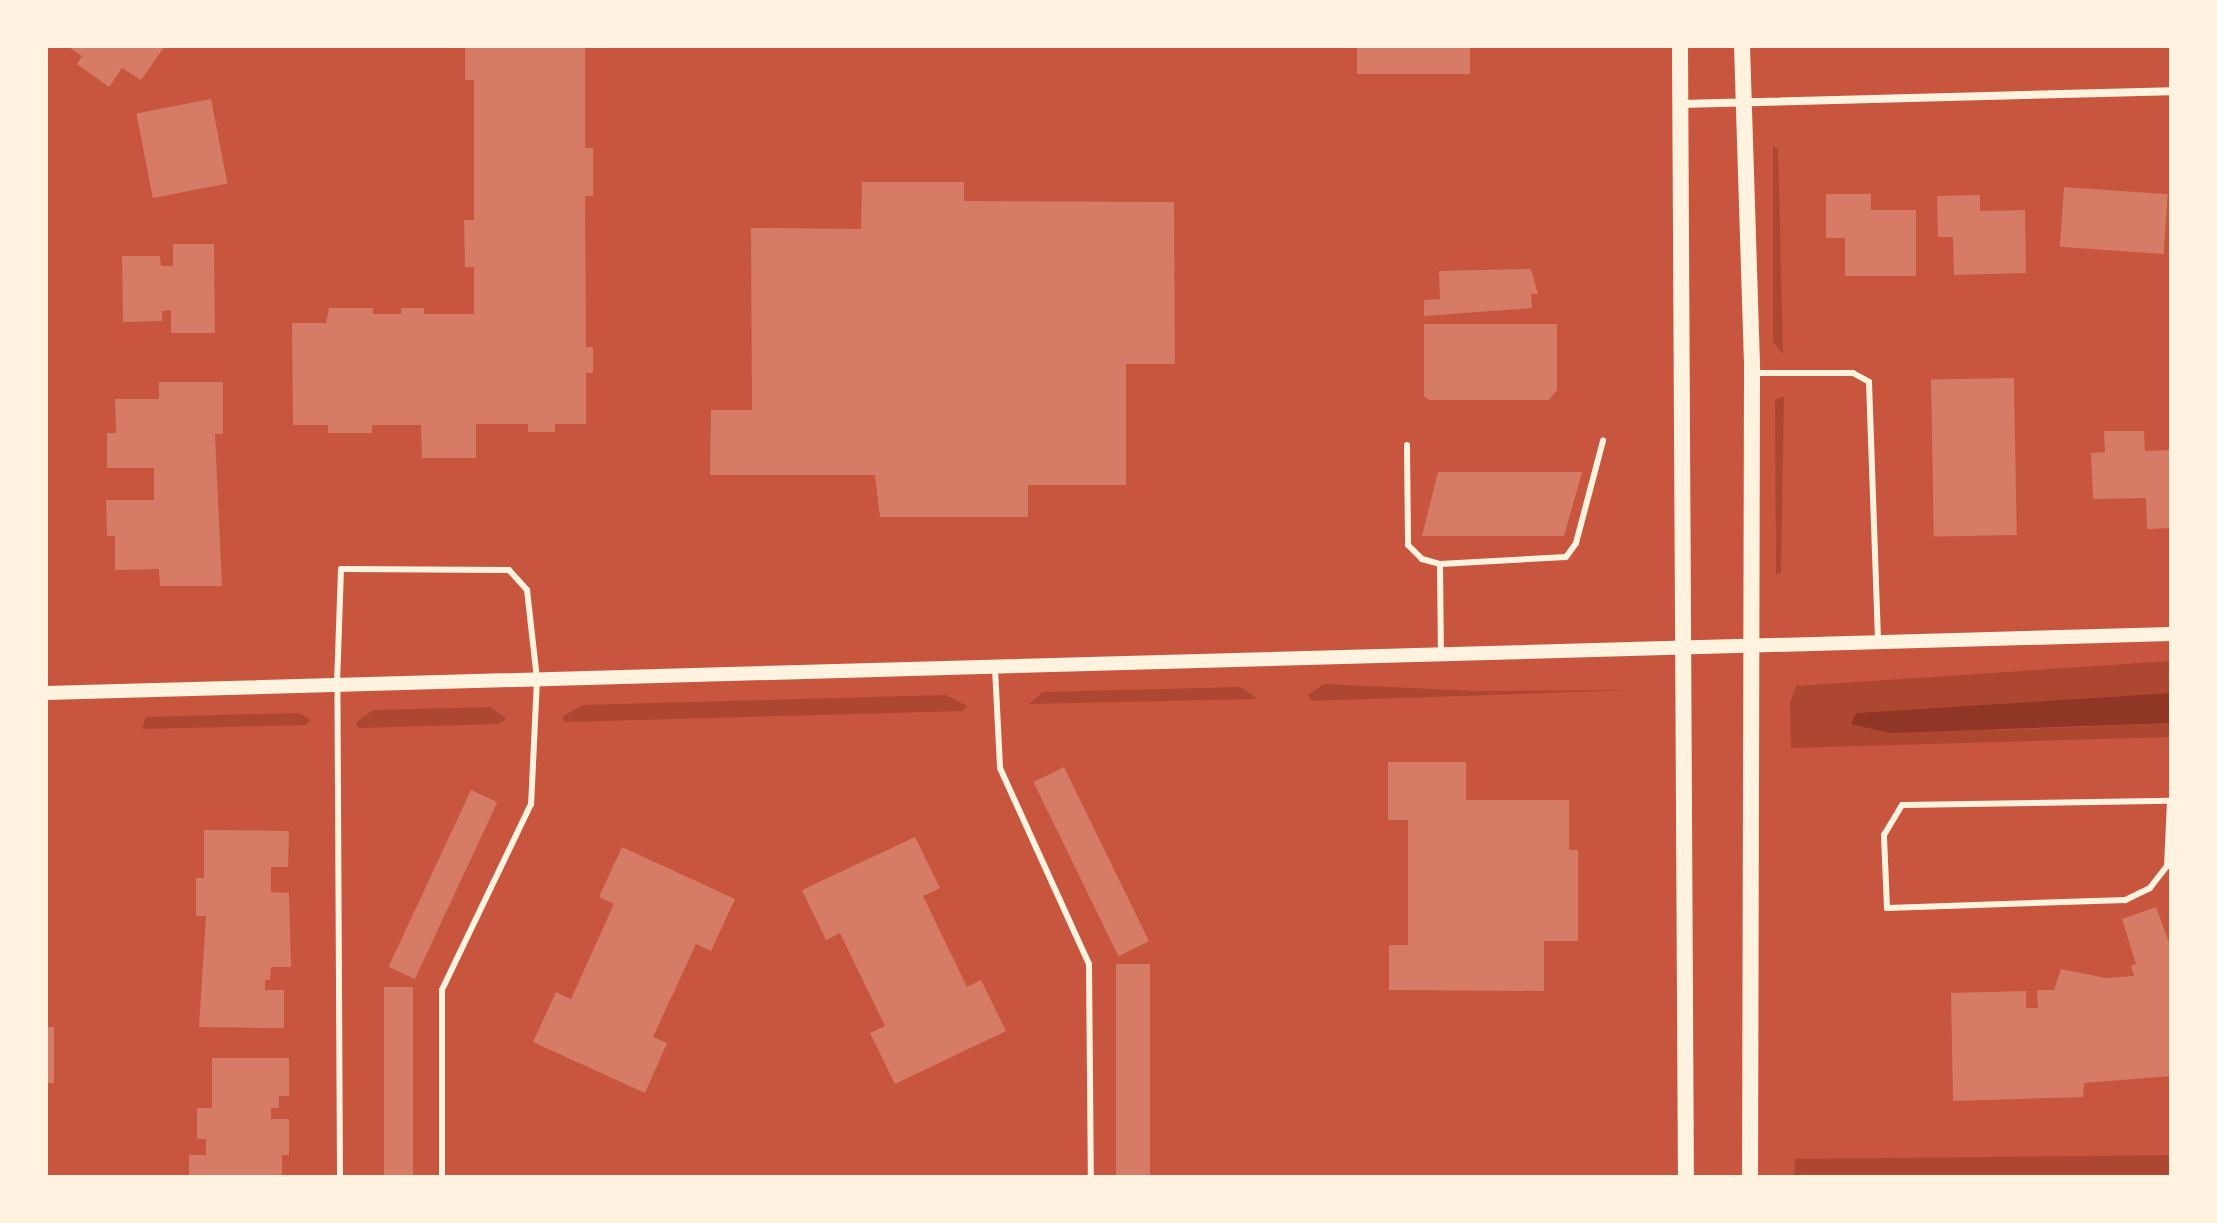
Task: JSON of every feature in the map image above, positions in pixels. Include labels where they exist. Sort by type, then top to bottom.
[{"type":"main road","points":[[1680,46],[1686,1177]]},
{"type":"main road","points":[[1742,46],[1752,373],[1750,1177]]},
{"type":"street","points":[[1680,104],[2171,91]]},
{"type":"street","points":[[46,693],[1441,657],[2171,634]]},
{"type":"lane","points":[[1752,373],[1853,373],[1869,382],[1878,642]]},
{"type":"lane","points":[[1407,445],[1408,545],[1422,559],[1440,564],[1566,557],[1576,543],[1603,441]]},
{"type":"lane","points":[[1440,564],[1441,657]]},
{"type":"lane","points":[[340,1177],[337,684],[341,569],[509,570],[527,590],[537,679],[531,804],[442,990],[442,1177]]},
{"type":"lane","points":[[995,668],[1000,768],[1089,964],[1091,1177]]},
{"type":"lane","points":[[2170,801],[2167,866],[2150,888],[2125,900],[1887,908],[1884,835],[1902,805],[2170,801]]},
{"type":"shaded area","points":[[1773,145],[1778,150],[1783,354],[1773,342]]},
{"type":"shaded area","points":[[1784,396],[1781,573],[1776,574],[1775,400]]},
{"type":"shaded area","points":[[2171,661],[2171,693],[1856,713],[1851,724],[1999,730],[2171,723],[2171,737],[1791,748],[1790,703],[1796,686]]},
{"type":"shaded area","points":[[1324,684],[1477,691],[1633,690],[1312,701],[1308,695]]},
{"type":"shaded area","points":[[1241,687],[1257,699],[1029,704],[1043,692]]},
{"type":"shaded area","points":[[2171,693],[2171,723],[1890,733],[1851,724],[1856,713]]},
{"type":"shaded area","points":[[946,695],[967,706],[962,711],[566,722],[562,717],[583,705]]},
{"type":"shaded area","points":[[491,707],[506,719],[499,724],[358,728],[356,723],[373,710]]},
{"type":"shaded area","points":[[298,713],[312,720],[305,725],[142,729],[146,717]]},
{"type":"shaded area","points":[[2171,1155],[2171,1177],[1794,1177],[1795,1159]]},
{"type":"building","points":[[67,46],[165,46],[141,80],[122,68],[109,87],[77,64],[82,56]]},
{"type":"building","points":[[465,46],[585,46],[585,148],[593,148],[593,196],[585,196],[586,347],[593,347],[593,373],[586,373],[586,424],[555,424],[555,432],[528,432],[528,424],[476,424],[476,458],[422,458],[421,425],[372,425],[372,433],[328,433],[328,425],[293,425],[292,323],[326,323],[329,308],[373,308],[373,314],[401,314],[401,308],[424,308],[424,314],[474,314],[474,267],[465,267],[464,220],[474,220],[474,80],[465,80]]},
{"type":"building","points":[[1357,46],[1470,46],[1470,74],[1357,74]]},
{"type":"building","points":[[211,99],[227,183],[153,198],[136,114]]},
{"type":"building","points":[[862,182],[964,182],[964,201],[1174,202],[1175,364],[1126,364],[1126,485],[1028,485],[1028,517],[880,517],[875,475],[710,475],[711,410],[752,410],[751,228],[861,229]]},
{"type":"building","points":[[2064,187],[2168,194],[2164,254],[2060,247]]},
{"type":"building","points":[[1826,194],[1871,194],[1871,210],[1916,210],[1916,276],[1845,276],[1845,238],[1826,238]]},
{"type":"building","points":[[1980,195],[1980,211],[2025,210],[2026,273],[1954,275],[1953,237],[1938,237],[1937,196]]},
{"type":"building","points":[[173,244],[214,244],[215,333],[171,333],[171,310],[162,311],[162,321],[123,322],[122,256],[160,256],[161,266],[173,266]]},
{"type":"building","points":[[1531,269],[1538,294],[1531,294],[1532,308],[1424,316],[1424,300],[1440,299],[1439,271]]},
{"type":"building","points":[[1424,324],[1557,324],[1557,390],[1549,400],[1429,400],[1424,396]]},
{"type":"building","points":[[2014,378],[2017,535],[1934,536],[1931,379]]},
{"type":"building","points":[[159,382],[223,382],[223,434],[215,434],[222,586],[160,586],[159,569],[115,570],[115,536],[107,536],[106,500],[154,500],[154,468],[107,468],[107,433],[116,433],[115,399],[159,399]]},
{"type":"building","points":[[2104,431],[2144,431],[2145,451],[2171,450],[2171,528],[2147,529],[2146,498],[2093,499],[2091,453],[2105,452]]},
{"type":"building","points":[[1438,472],[1582,472],[1564,536],[1422,536]]},
{"type":"building","points":[[1388,762],[1466,762],[1466,800],[1569,800],[1569,850],[1578,850],[1578,941],[1544,941],[1544,991],[1389,990],[1389,945],[1408,945],[1408,820],[1388,820]]},
{"type":"building","points":[[1064,767],[1149,941],[1118,956],[1033,782]]},
{"type":"building","points":[[471,790],[497,802],[415,979],[389,967]]},
{"type":"building","points":[[204,830],[289,831],[288,867],[271,867],[271,892],[289,893],[291,967],[271,967],[270,980],[265,980],[265,990],[284,990],[284,1028],[199,1027],[206,916],[196,916],[196,878],[204,878]]},
{"type":"building","points":[[915,837],[940,888],[923,896],[967,987],[981,980],[1006,1031],[895,1084],[870,1033],[885,1026],[840,933],[826,940],[802,890]]},
{"type":"building","points":[[622,847],[735,899],[711,951],[696,944],[653,1037],[667,1043],[645,1093],[533,1042],[556,992],[571,999],[614,904],[599,897]]},
{"type":"building","points":[[2156,907],[2171,948],[2171,1076],[2084,1083],[2083,1097],[1953,1101],[1951,993],[2026,991],[2026,1008],[2038,1008],[2037,990],[2054,990],[2061,969],[2106,978],[2134,976],[2131,966],[2136,964],[2122,919]]},
{"type":"building","points":[[1116,964],[1150,964],[1150,1177],[1116,1177]]},
{"type":"building","points":[[384,987],[413,987],[413,1177],[384,1177]]},
{"type":"building","points":[[46,1027],[54,1027],[54,1083],[46,1083]]},
{"type":"building","points":[[212,1058],[289,1058],[289,1096],[279,1096],[279,1108],[271,1108],[271,1119],[289,1119],[289,1155],[282,1155],[282,1177],[189,1177],[189,1155],[206,1155],[206,1139],[197,1139],[197,1108],[212,1108]]}]
